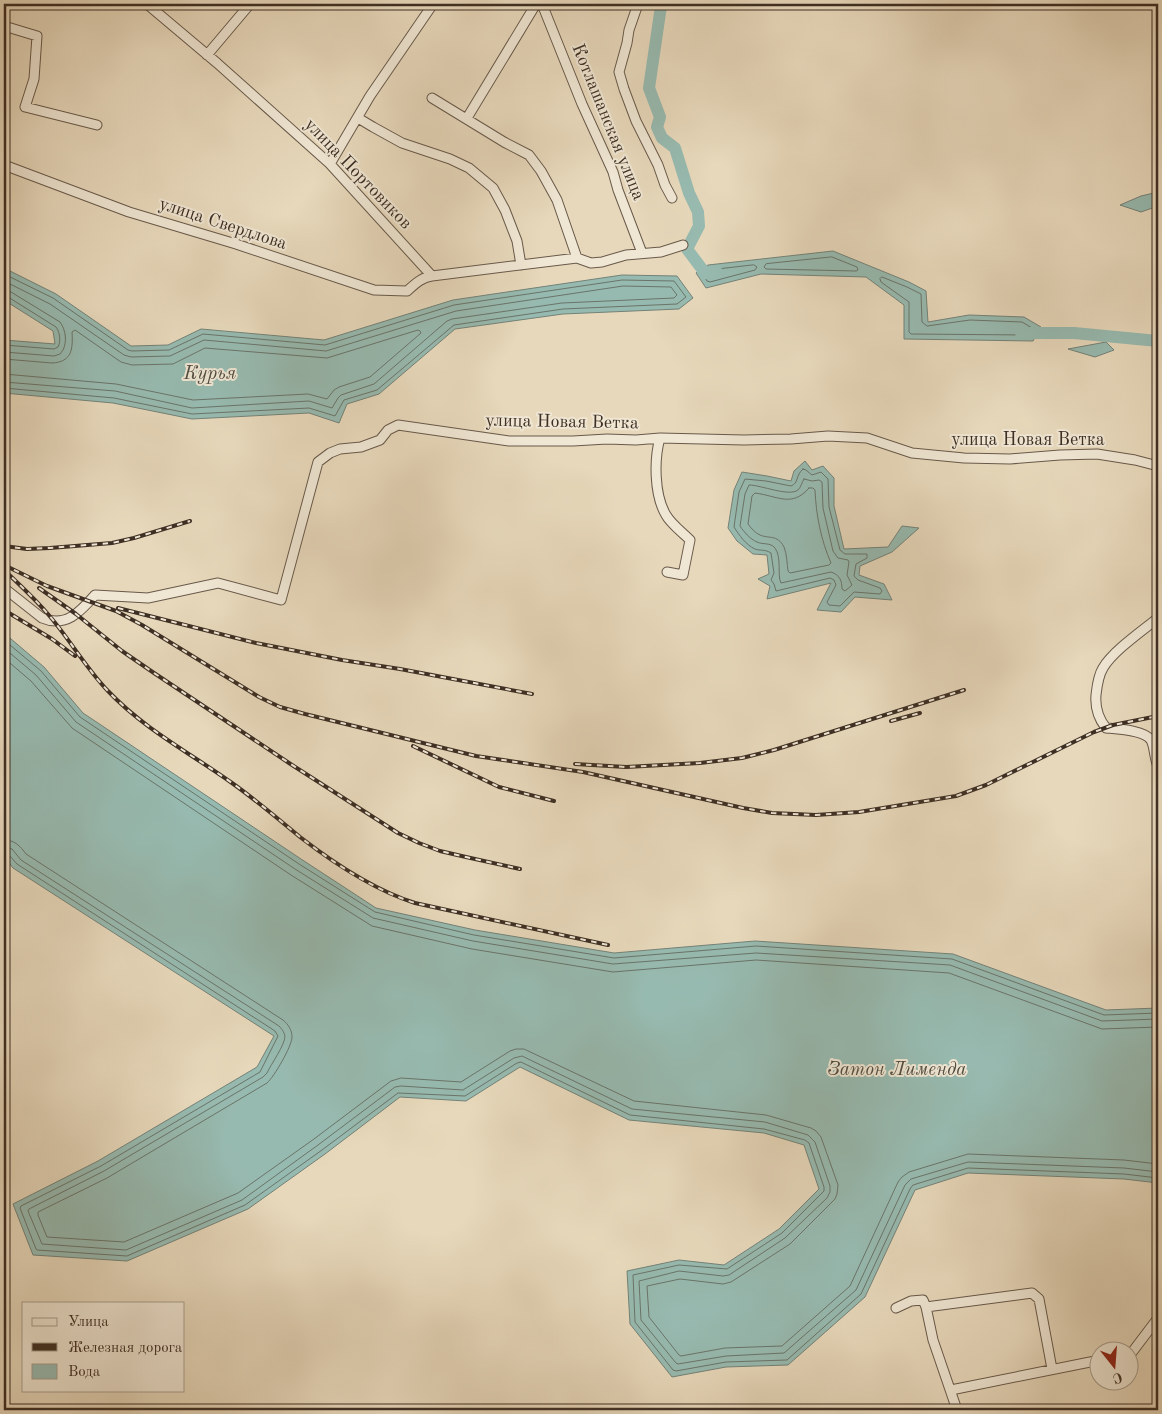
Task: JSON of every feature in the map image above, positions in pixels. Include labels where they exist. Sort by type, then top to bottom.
[{"type":"street","name":"улица Портовиков","points":[[147,4],[330,164],[432,276]]},
{"type":"street","points":[[207,55],[250,4]]},
{"type":"street","points":[[330,164],[370,96],[433,4]]},
{"type":"street","points":[[466,118],[536,4]]},
{"type":"street","name":"Котлашанская улица","points":[[542,4],[582,104],[613,172],[642,253]]},
{"type":"street","points":[[638,4],[629,30],[620,72],[636,121],[672,198]]},
{"type":"street","points":[[4,26],[37,36],[34,79],[24,107],[97,125]]},
{"type":"street","points":[[432,98],[528,155],[541,171],[557,200],[578,258]]},
{"type":"street","points":[[358,118],[402,143],[450,159],[469,168],[493,188],[505,210],[517,241],[521,265]]},
{"type":"street","name":"улица Свердлова","points":[[4,166],[129,212],[236,244],[374,290],[407,291],[428,276],[432,276]]},
{"type":"street","points":[[432,276],[578,258],[592,263],[602,262],[626,255],[661,252],[683,245]]},
{"type":"street","name":"улица Новая Ветка","points":[[4,588],[42,618],[48,621],[59,622],[76,614],[95,595],[148,598],[218,583],[281,600],[318,462],[330,453],[340,449],[361,447],[380,440],[388,430],[398,425],[509,441],[636,440],[660,438],[744,440],[828,436],[867,438],[912,453],[964,458],[1010,459],[1097,454],[1158,466]]},
{"type":"street","name":"улица Новая Ветка","points":[[660,438],[656,467],[657,490],[665,514],[690,540],[683,575],[667,572]]},
{"type":"street","points":[[1158,618],[1119,650],[1102,668],[1097,685],[1095,704],[1106,728],[1142,733],[1150,740],[1158,766]]},
{"type":"street","points":[[926,1307],[1032,1293],[1039,1298],[1052,1369]]},
{"type":"street","points":[[896,1308],[910,1301],[923,1300],[956,1410]]},
{"type":"street","points":[[1140,1342],[1158,1318]]},
{"type":"street","points":[[951,1390],[1090,1362]]},
{"type":"water","points":[[1158,192],[1158,206],[1141,212],[1120,205],[1141,196]]},
{"type":"water","points":[[833,251],[909,282],[926,291],[928,322],[969,315],[1024,317],[1041,327],[1033,341],[904,339],[904,305],[866,277],[761,274],[706,288],[696,273],[708,265]]},
{"type":"water","name":"Курья","points":[[4,268],[56,294],[131,346],[168,345],[201,329],[324,340],[453,300],[622,275],[677,276],[693,298],[679,309],[563,314],[455,329],[379,394],[347,404],[339,423],[309,413],[192,419],[113,403],[4,393],[4,340],[55,344],[53,331],[4,300]]},
{"type":"water","points":[[1106,342],[1114,350],[1095,357],[1068,349]]},
{"type":"water","points":[[805,461],[812,470],[823,466],[834,478],[834,506],[844,549],[888,547],[902,526],[919,528],[892,552],[860,566],[859,575],[884,584],[892,600],[855,597],[841,612],[817,610],[831,583],[767,599],[770,586],[758,579],[769,574],[767,555],[753,554],[737,541],[728,528],[734,490],[742,472],[791,481],[794,471]]},
{"type":"water","name":"Затон Лименда","points":[[4,633],[44,667],[83,713],[376,908],[475,930],[614,953],[755,941],[953,954],[1106,1010],[1158,1008],[1158,1183],[1124,1179],[968,1173],[915,1190],[865,1297],[788,1365],[726,1367],[672,1377],[630,1324],[627,1271],[679,1260],[724,1265],[779,1229],[819,1189],[804,1145],[764,1133],[629,1120],[520,1067],[466,1101],[400,1097],[248,1209],[127,1261],[33,1255],[13,1204],[98,1161],[257,1067],[274,1036],[13,868],[4,856]]},
{"type":"waterway","points":[[664,4],[661,6],[649,88],[660,117],[657,127],[662,138],[675,148],[689,193],[698,212],[699,226],[687,249],[705,273],[717,272]]},
{"type":"waterway","points":[[1021,333],[1074,333],[1158,341]]},
{"type":"railway","points":[[4,546],[27,549],[112,543],[190,521]]},
{"type":"railway","points":[[4,565],[47,586],[116,611],[259,697],[280,707],[476,756],[583,772],[772,813],[816,815],[859,812],[956,796],[986,785],[1094,732],[1113,725],[1158,716]]},
{"type":"railway","points":[[4,570],[47,613],[100,682],[122,705],[152,729],[241,789],[313,847],[355,875],[370,884],[415,903],[608,945]]},
{"type":"railway","points":[[39,588],[154,673],[398,833],[440,851],[520,869]]},
{"type":"railway","points":[[118,608],[256,643],[532,694]]},
{"type":"railway","points":[[4,610],[52,639],[75,656]]},
{"type":"railway","points":[[575,764],[626,767],[700,763],[742,758],[774,750],[964,690]]},
{"type":"railway","points":[[891,721],[920,713]]},
{"type":"railway","points":[[413,746],[499,787],[554,801]]}]
